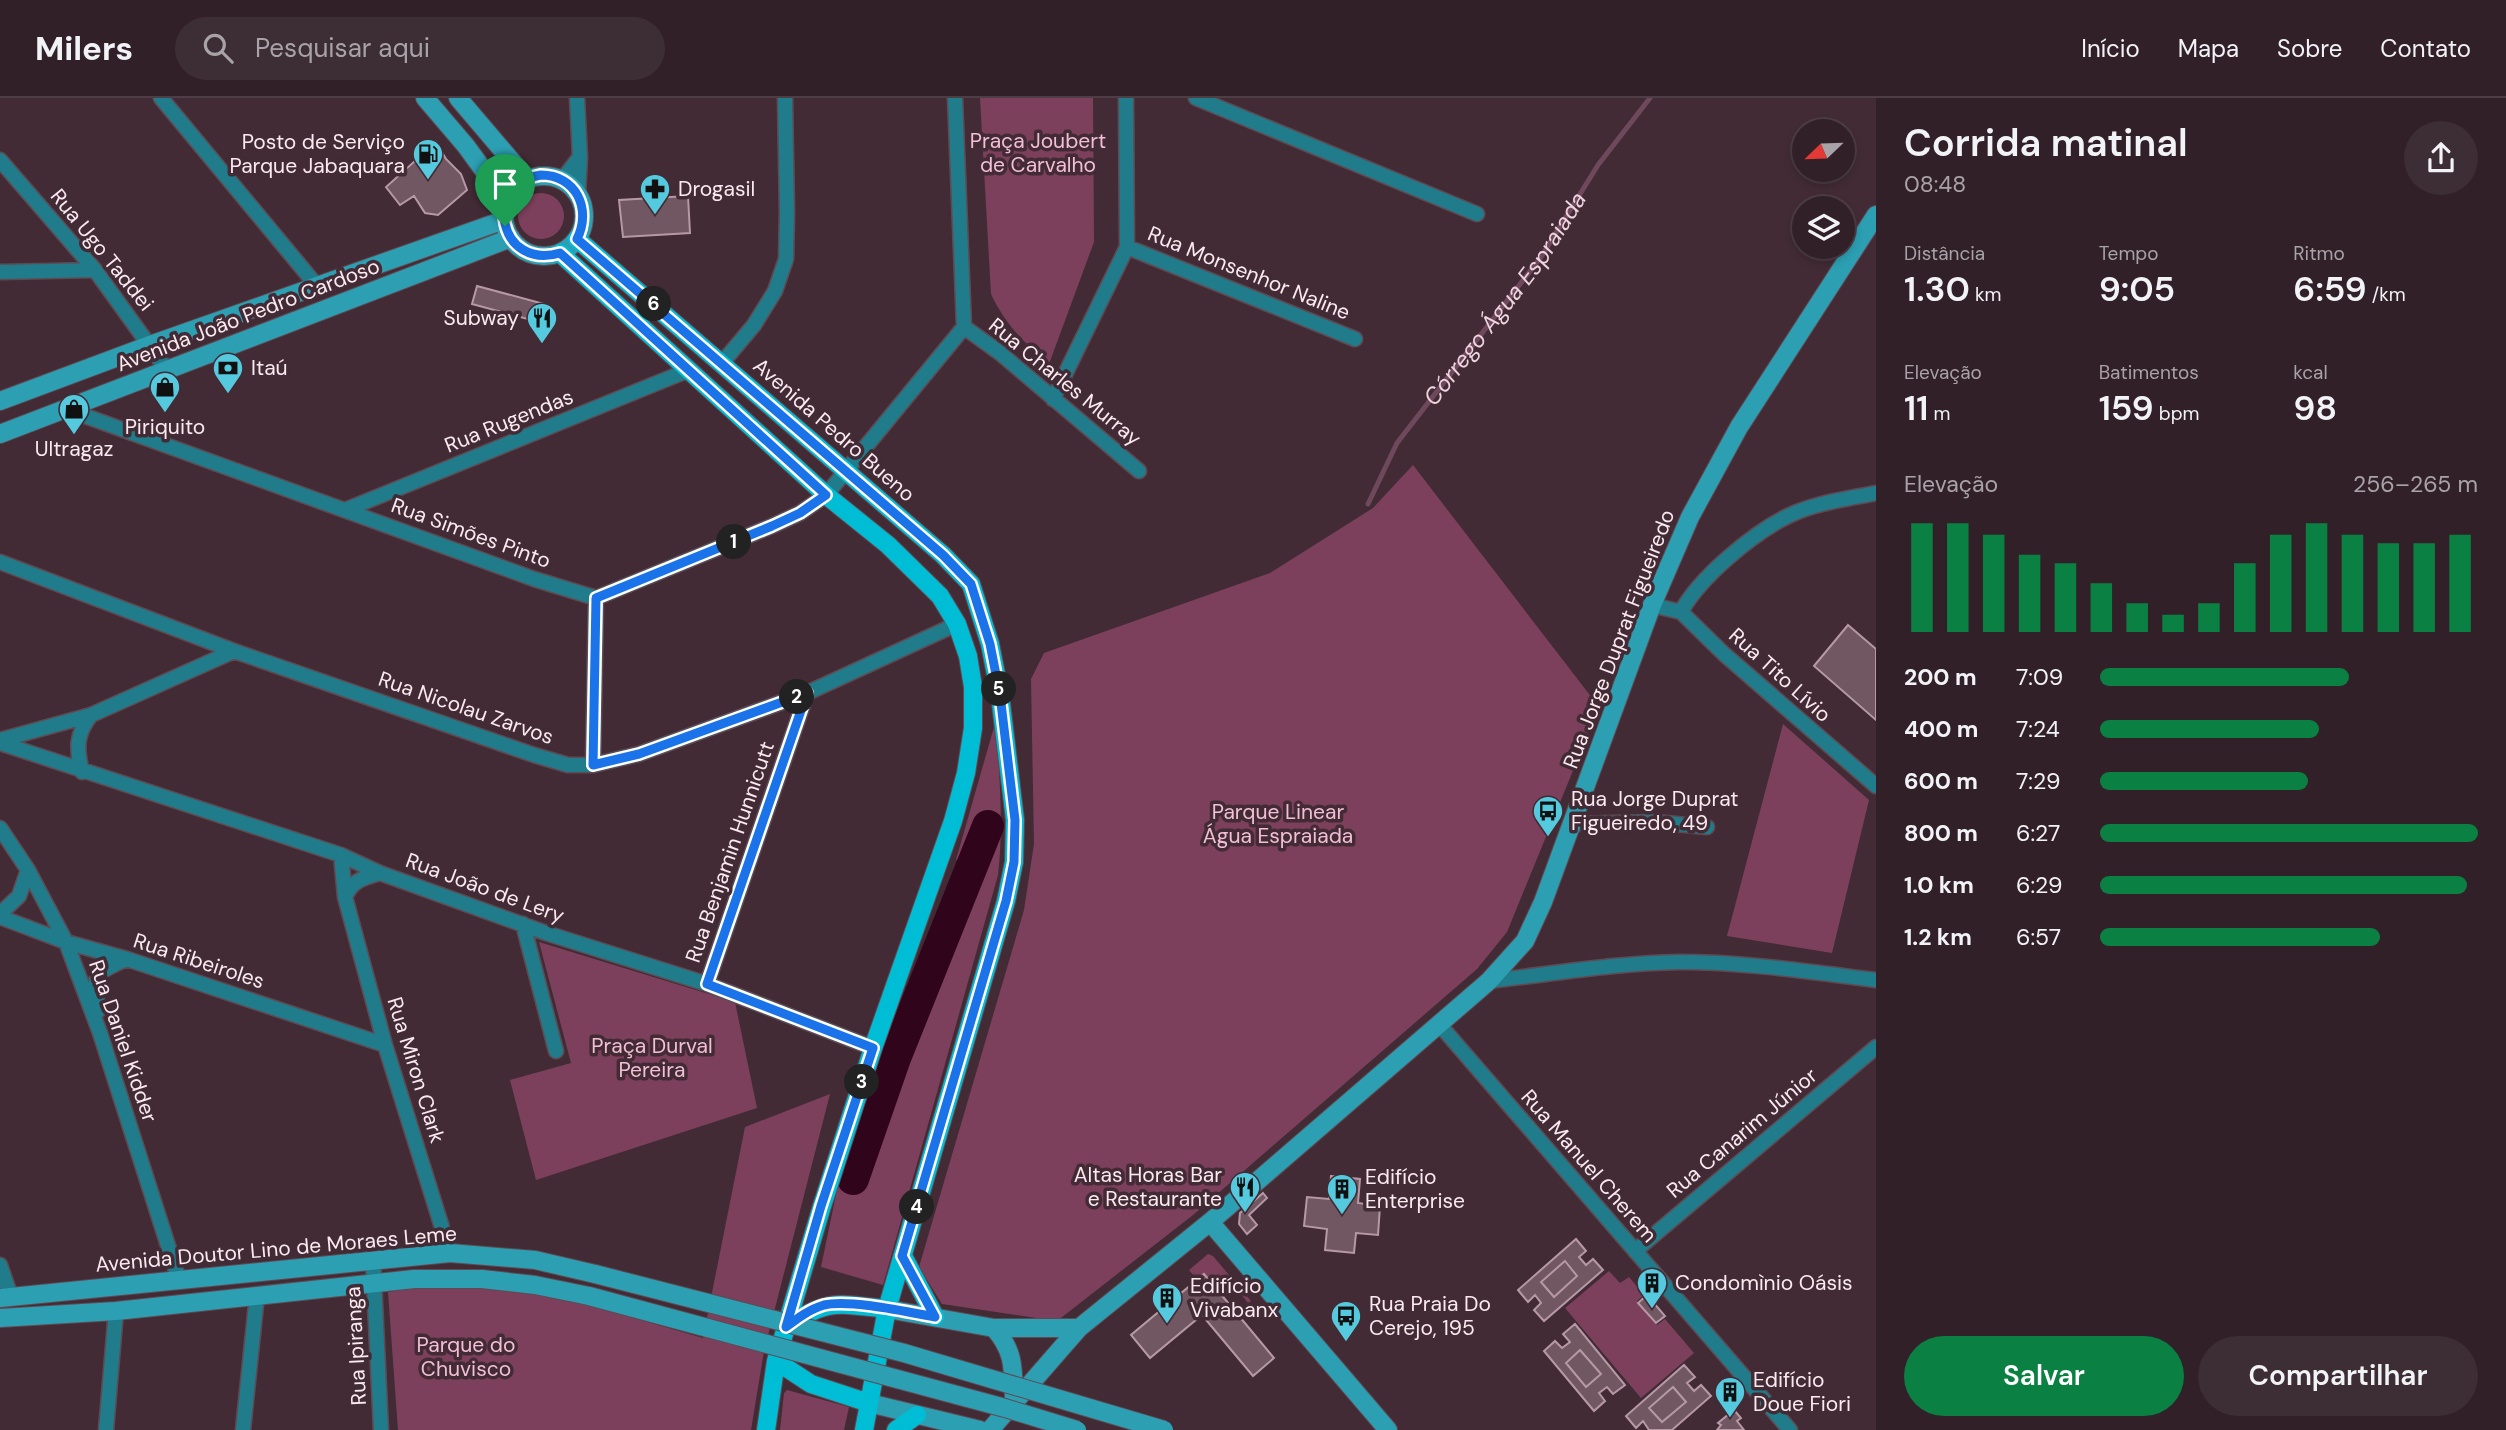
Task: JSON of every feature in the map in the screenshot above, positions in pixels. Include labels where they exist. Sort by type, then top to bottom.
[{"type":"main road","name":"Avenida Pedro Bueno","points":[[577,239],[943,555],[971,584],[990,644],[1000,695],[1015,820],[1014,862],[1006,901],[887,1309],[864,1430]]},
{"type":"main road","points":[[560,253],[826,495],[888,545],[940,596],[957,624],[968,656],[973,687],[973,728],[967,771],[953,821],[821,1206],[776,1361],[766,1430]]},
{"type":"main road","points":[[902,1256],[935,1317]]},
{"type":"main road","points":[[786,1327],[810,1310],[827,1305],[887,1309]]},
{"type":"main road","points":[[776,1361],[811,1384],[869,1404]]},
{"type":"main road","points":[[896,1430],[917,1415]]},
{"type":"street","points":[[161,98],[317,286]]},
{"type":"street","points":[[425,98],[466,146],[506,201]]},
{"type":"street","points":[[458,98],[527,179]]},
{"type":"street","points":[[577,98],[580,156],[578,194],[584,217],[577,239],[560,253],[544,256],[529,253],[511,238],[504,220],[506,201],[511,192],[527,179],[548,175],[562,180],[578,194]]},
{"type":"street","points":[[722,363],[754,325],[775,291],[786,259],[788,213],[785,98]]},
{"type":"street","points":[[593,765],[596,598],[772,526],[800,513],[826,495],[964,327],[955,98]]},
{"type":"street","points":[[1053,399],[1127,247],[1126,98]]},
{"type":"street","points":[[1196,98],[1477,214]]},
{"type":"street","points":[[562,180],[580,156]]},
{"type":"street","name":"Rua Ugo Taddei","points":[[0,160],[95,270],[167,370]]},
{"type":"street","name":"Rua Jorge Duprat Figueiredo","points":[[990,1430],[1079,1328],[1210,1223],[1489,981],[1525,940],[1543,902],[1652,605],[1690,516],[1739,427],[1876,215]]},
{"type":"street","name":"Avenida João Pedro Cardoso","points":[[0,401],[504,220]]},
{"type":"street","name":"Avenida João Pedro Cardoso","points":[[0,434],[511,238]]},
{"type":"street","name":"Rua Monsenhor Naline","points":[[1127,247],[1355,339]]},
{"type":"street","points":[[0,272],[95,270]]},
{"type":"street","name":"Rua Charles Murray","points":[[964,327],[1000,353],[1139,471]]},
{"type":"street","name":"Rua Rugendas","points":[[345,510],[690,370]]},
{"type":"street","name":"Rua Simões Pinto","points":[[66,408],[534,579],[596,598]]},
{"type":"street","points":[[1652,605],[1681,612],[1690,595],[1713,572],[1753,539],[1788,516],[1827,502],[1876,493]]},
{"type":"street","name":"Rua Nicolau Zarvos","points":[[0,562],[234,651],[568,765],[593,765],[639,754],[807,693],[957,624]]},
{"type":"street","name":"Rua Tito Lívio","points":[[1681,612],[1724,654],[1876,786]]},
{"type":"street","points":[[0,742],[91,715],[234,651]]},
{"type":"street","name":"Rua Benjamin Hunnicutt","points":[[707,984],[807,693]]},
{"type":"street","points":[[82,772],[77,745],[82,727],[91,715]]},
{"type":"street","name":"Rua João de Lery","points":[[0,742],[82,772],[341,855],[380,873],[523,924],[707,984],[873,1048]]},
{"type":"street","points":[[1572,824],[1655,822],[1707,827]]},
{"type":"street","name":"Rua Daniel Kidder","points":[[0,828],[28,870],[66,942],[100,1033],[179,1280]]},
{"type":"street","name":"Rua Miron Clark","points":[[341,855],[345,897],[385,1045],[450,1253]]},
{"type":"street","name":"Rua Ribeiroles","points":[[28,870],[19,896],[0,915],[66,942],[127,959],[385,1045]]},
{"type":"street","points":[[345,897],[352,884],[361,878],[380,873]]},
{"type":"street","points":[[523,924],[556,1051]]},
{"type":"street","points":[[100,1033],[94,981],[106,967],[127,959]]},
{"type":"street","points":[[1489,981],[1679,962],[1750,965],[1876,980]]},
{"type":"street","name":"Rua Manuel Cherem","points":[[1439,1024],[1790,1430]]},
{"type":"street","name":"Rua Canarim Júnior","points":[[1635,1251],[1876,1047]]},
{"type":"street","points":[[1210,1223],[1388,1430]]},
{"type":"street","name":"Avenida Doutor Lino de Moraes Leme","points":[[5,1298],[450,1253],[535,1260],[904,1353],[1164,1430]]},
{"type":"street","name":"Rua Ipiranga","points":[[373,1260],[382,1430]]},
{"type":"street","points":[[0,1265],[5,1298]]},
{"type":"street","name":"Avenida Doutor Lino de Moraes Leme","points":[[0,1318],[116,1311],[426,1279],[482,1279],[536,1285],[589,1296],[991,1404],[1077,1430]]},
{"type":"street","points":[[243,1430],[257,1295]]},
{"type":"street","points":[[887,1309],[994,1328],[1079,1328]]},
{"type":"street","points":[[106,1430],[116,1311]]},
{"type":"street","points":[[994,1328],[1010,1350],[1014,1400]]},
{"type":"street","points":[[869,1404],[980,1430]]},
{"type":"green space","name":"Praça Joubert de Carvalho","points":[[980,98],[1093,98],[1094,242],[1049,364],[1016,332],[1002,315],[991,294]]},
{"type":"green space","points":[[541,193],[557,200],[564,216],[557,232],[541,239],[525,232],[518,216],[525,200]]},
{"type":"green space","name":"Parque Linear Água Espraiada","points":[[1413,465],[1599,707],[1507,932],[1477,969],[1193,1215],[1057,1321],[942,1304],[919,1267],[1024,910],[1034,844],[1031,679],[1044,653],[1270,573],[1373,508]]},
{"type":"green space","points":[[996,720],[1001,817],[998,875],[883,1285],[821,1267],[840,1175],[864,1181],[910,1048],[998,831],[977,821],[964,858],[956,860]]},
{"type":"green space","points":[[1783,724],[1869,800],[1832,953],[1727,936]]},
{"type":"green space","name":"Praça Durval Pereira","points":[[539,942],[735,1002],[757,1108],[536,1180],[510,1080],[571,1063]]},
{"type":"green space","name":"Parque do Chuvisco","points":[[830,1094],[764,1351],[751,1430],[398,1430],[388,1292],[448,1283],[534,1289],[703,1338],[745,1127]]},
{"type":"green space","points":[[1208,1254],[1213,1256],[1251,1301],[1248,1303],[1236,1288],[1223,1298],[1203,1275],[1197,1280],[1189,1270]]},
{"type":"green space","points":[[1609,1271],[1620,1283],[1629,1277],[1644,1295],[1637,1301],[1657,1325],[1665,1319],[1694,1353],[1641,1398],[1565,1308]]},
{"type":"green space","points":[[787,1390],[849,1407],[844,1430],[780,1430],[784,1393]]},
{"type":"building","name":"Posto de Serviço Parque Jabaquara","points":[[436,142],[446,159],[461,174],[467,190],[438,215],[425,213],[414,196],[400,205],[386,187]]},
{"type":"building","name":"Drogasil","points":[[688,196],[690,233],[623,237],[619,200]]},
{"type":"building","points":[[477,286],[544,304],[539,322],[472,304]]},
{"type":"building","points":[[1848,625],[1876,649],[1876,720],[1814,666]]},
{"type":"building","name":"Edifício Enterprise","points":[[1331,1176],[1360,1179],[1358,1203],[1380,1206],[1378,1235],[1356,1233],[1354,1253],[1325,1250],[1327,1229],[1304,1226],[1307,1197],[1329,1199]]},
{"type":"building","name":"Altas Horas Bar e Restaurante","points":[[1263,1193],[1267,1198],[1249,1215],[1257,1225],[1247,1234],[1239,1224],[1240,1213]]},
{"type":"building","points":[[1576,1239],[1586,1251],[1579,1257],[1586,1265],[1593,1259],[1603,1270],[1544,1321],[1534,1310],[1541,1303],[1535,1295],[1528,1302],[1518,1290]]},
{"type":"building","points":[[1565,1261],[1577,1276],[1554,1297],[1541,1282]]},
{"type":"building","name":"Edifício Vivabanx","points":[[1204,1274],[1274,1358],[1253,1376],[1202,1315],[1150,1358],[1131,1335]]},
{"type":"building","name":"Condomìnio Oásis","points":[[1647,1295],[1665,1316],[1656,1323],[1638,1303]]},
{"type":"building","points":[[1575,1324],[1625,1385],[1613,1394],[1607,1387],[1599,1393],[1605,1401],[1594,1411],[1544,1351],[1555,1341],[1562,1348],[1570,1342],[1563,1334]]},
{"type":"building","points":[[1580,1350],[1601,1374],[1586,1387],[1566,1363]]},
{"type":"building","points":[[1684,1365],[1695,1377],[1687,1383],[1694,1391],[1701,1385],[1711,1396],[1672,1430],[1649,1430],[1643,1421],[1636,1428],[1626,1416]]},
{"type":"building","points":[[1673,1387],[1686,1402],[1662,1422],[1649,1408]]},
{"type":"building","name":"Edifício Doue Fiori","points":[[1734,1410],[1741,1418],[1737,1421],[1744,1430],[1717,1430],[1721,1425],[1718,1423]]},
{"type":"waterway","name":"Córrego Água Espraiada","points":[[1368,504],[1397,443],[1541,257],[1598,165],[1650,98]]},
{"type":"waterway","name":"Córrego Água Espraiada","points":[[853,1179],[895,1058],[988,826]]},
{"type":"place","name":"Posto de Serviço Parque Jabaquara","points":[[428,181]]},
{"type":"place","name":"Drogasil","points":[[655,216]]},
{"type":"place","name":"Subway","points":[[542,345]]},
{"type":"place","name":"Itaú","points":[[228,395]]},
{"type":"place","name":"Piriquito","points":[[165,414]]},
{"type":"place","name":"Ultragaz","points":[[74,436]]},
{"type":"place","name":"Rua Jorge Duprat Figueiredo, 49","points":[[1548,838]]},
{"type":"place","name":"Altas Horas Bar e Restaurante","points":[[1245,1214]]},
{"type":"place","name":"Edifício Enterprise","points":[[1342,1216]]},
{"type":"place","name":"Condomìnio Oásis","points":[[1652,1310]]},
{"type":"place","name":"Edifício Vivabanx","points":[[1167,1325]]},
{"type":"place","name":"Rua Praia Do Cerejo, 195","points":[[1346,1343]]},
{"type":"place","name":"Edifício Doue Fiori","points":[[1730,1419]]},
{"type":"route","points":[[548,175],[568,184],[578,194],[583,209],[583,225],[577,239],[943,555],[971,584],[990,644],[1000,695],[1015,820],[1014,862],[1006,901],[902,1256],[935,1317],[843,1304],[827,1305],[810,1310],[786,1327],[821,1206],[873,1048],[707,984],[807,693],[639,754],[593,765],[596,598],[772,526],[800,513],[826,495],[560,253],[544,256],[522,250],[507,233],[505,226],[503,213],[506,201],[518,184],[534,176],[548,175]]}]
